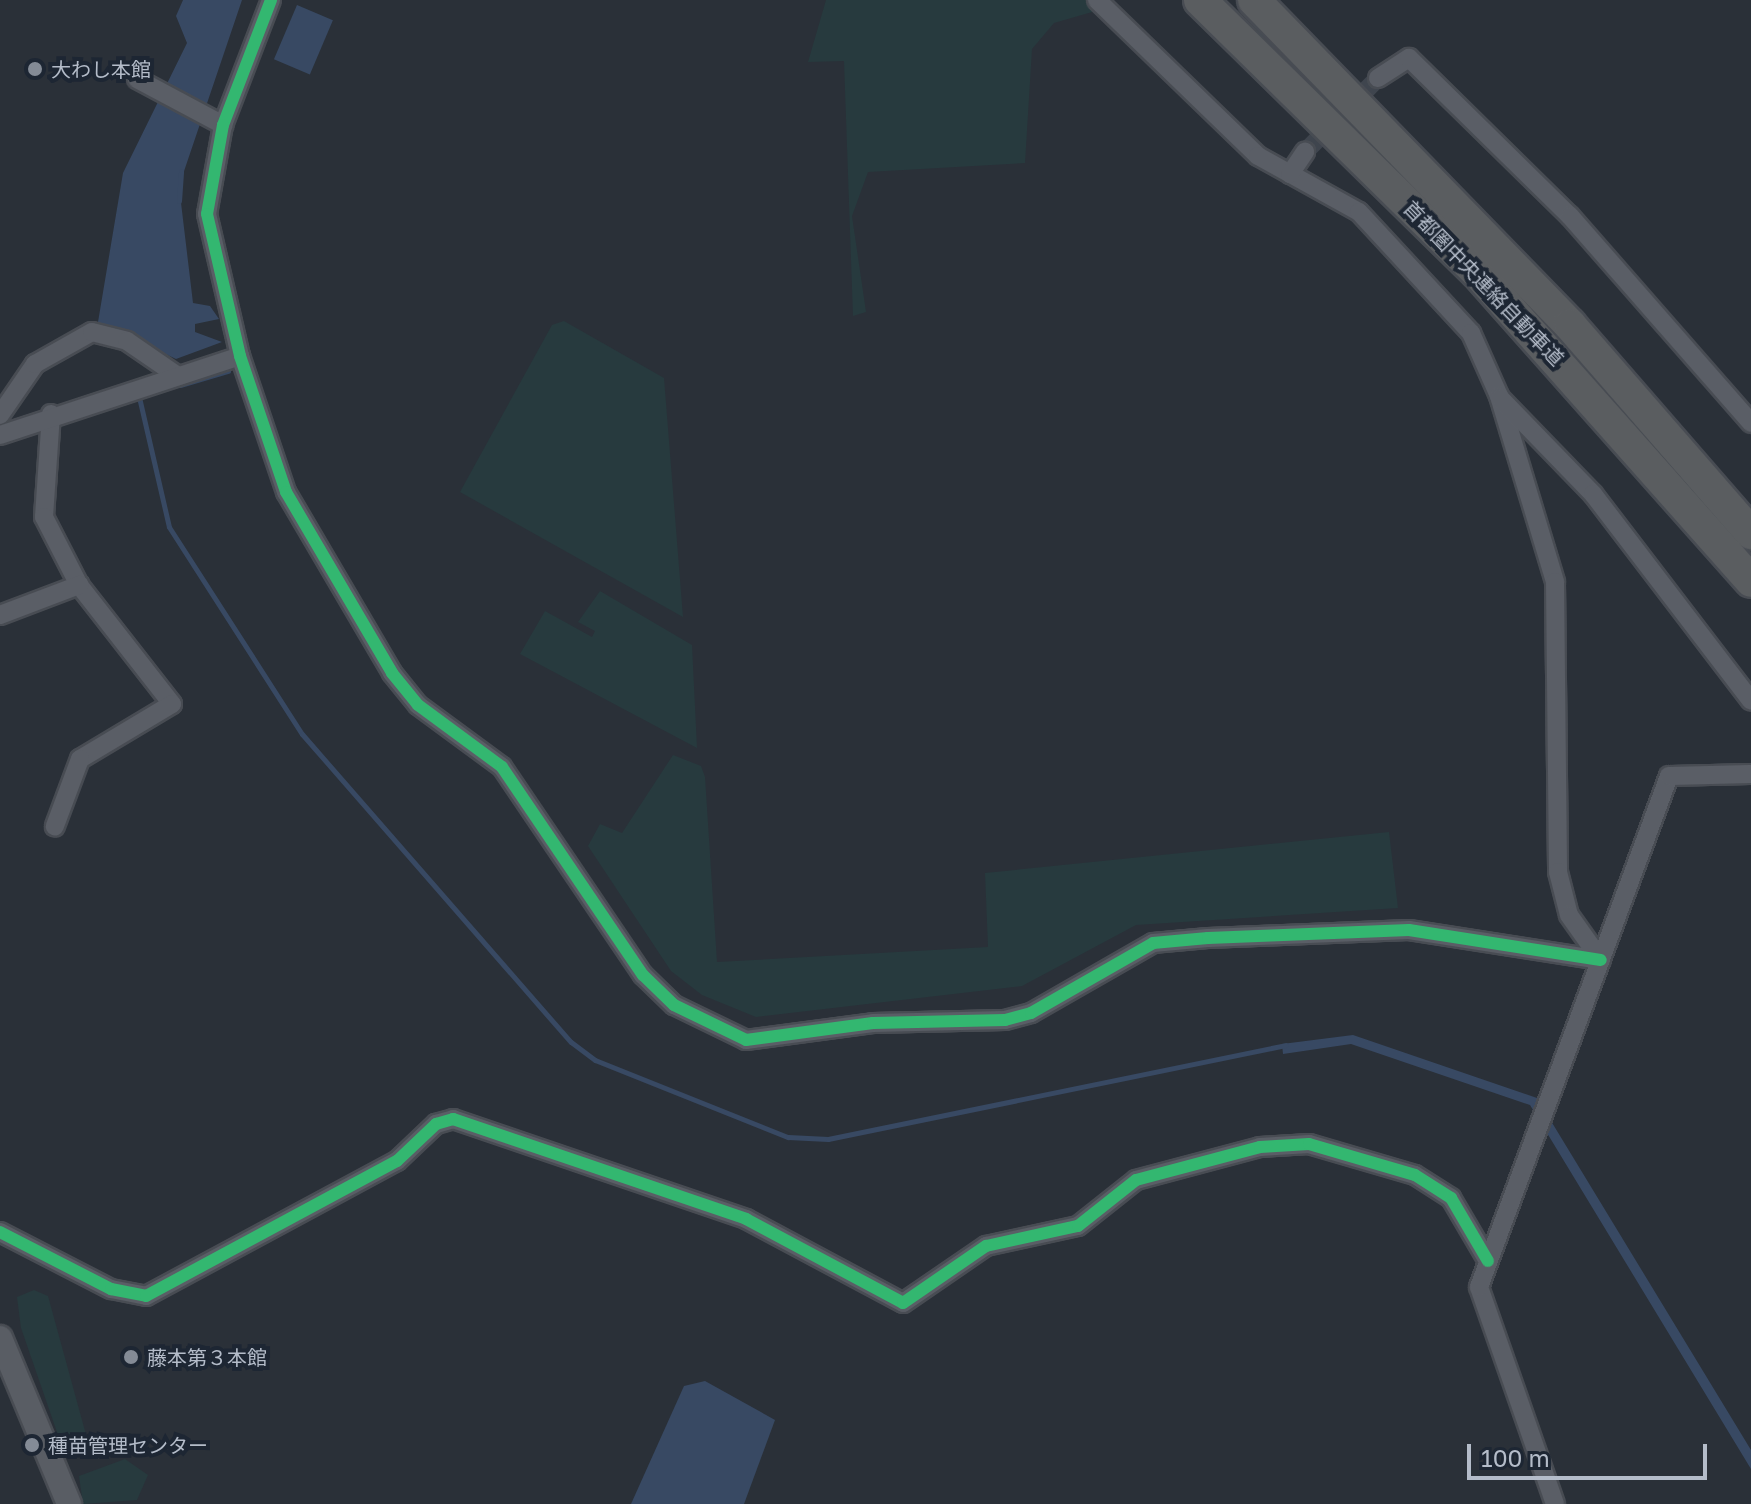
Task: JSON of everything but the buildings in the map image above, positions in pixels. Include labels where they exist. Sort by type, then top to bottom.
[{"type":"highway","name":"首都圏中央連絡自動車道","points":[[1200,0],[1477,272],[1751,581]]},
{"type":"highway","name":"首都圏中央連絡自動車道","points":[[1254,0],[1549,302],[1751,533]]},
{"type":"street","points":[[271,0],[216,121],[207,214],[240,356],[286,492],[392,673],[418,705],[502,767],[643,975],[683,1011],[724,1033],[769,1040],[873,1023],[1005,1020],[1031,1013],[1153,943],[1208,938],[1409,930],[1601,960]]},
{"type":"street","points":[[1097,0],[1258,156],[1359,212],[1471,333],[1499,396],[1561,623],[1558,872],[1569,915],[1601,960]]},
{"type":"street","points":[[1378,78],[1409,58],[1570,216],[1751,423]]},
{"type":"street","points":[[137,79],[216,121]]},
{"type":"street","points":[[1290,174],[1305,152]]},
{"type":"street","points":[[0,415],[35,364],[92,332],[127,341],[175,374]]},
{"type":"street","points":[[0,435],[51,414],[240,356]]},
{"type":"street","points":[[1499,396],[1593,494],[1751,701]]},
{"type":"street","points":[[51,414],[44,517],[79,585],[172,704],[80,759],[55,826]]},
{"type":"street","points":[[0,615],[79,585]]},
{"type":"street","points":[[1555,1504],[1479,1287],[1669,776],[1751,774]]},
{"type":"street","points":[[0,1232],[111,1289],[146,1296],[397,1161],[436,1124],[453,1119],[746,1219],[903,1303],[986,1246],[1078,1226],[1136,1180],[1260,1147],[1309,1144],[1415,1175],[1451,1198],[1488,1261]]},
{"type":"street","points":[[0,1338],[69,1504]]},
{"type":"green space","points":[[826,0],[1089,0],[1099,10],[1054,23],[1032,49],[1025,163],[868,172],[852,216],[866,312],[853,316],[844,61],[808,62]]},
{"type":"green space","points":[[564,321],[664,378],[683,617],[460,492],[552,325]]},
{"type":"green space","points":[[600,591],[692,645],[697,748],[520,654],[545,611],[592,637],[595,631],[578,622]]},
{"type":"green space","points":[[673,755],[701,766],[705,777],[717,962],[988,947],[985,873],[1389,832],[1398,908],[1136,925],[1022,986],[756,1017],[702,995],[671,971],[588,846],[600,824],[622,833]]},
{"type":"green space","points":[[34,1290],[48,1296],[88,1442],[80,1449],[66,1447],[58,1435],[21,1328],[17,1297]]},
{"type":"green space","points":[[125,1459],[148,1475],[137,1500],[83,1504],[79,1476]]},
{"type":"water","points":[[183,0],[242,0],[179,186],[193,303],[210,306],[219,319],[195,324],[195,332],[222,342],[176,359],[98,322],[123,173],[187,43],[176,16]]},
{"type":"water","points":[[297,5],[333,20],[310,75],[274,59]]},
{"type":"water","points":[[1353,1035],[1537,1098],[1751,1450],[1751,1469],[1530,1105],[1351,1044],[1283,1054],[1282,1044]]},
{"type":"water","points":[[705,1381],[775,1420],[744,1504],[631,1504],[684,1386]]},
{"type":"waterway","points":[[179,201],[181,171]]},
{"type":"waterway","points":[[180,385],[228,371]]},
{"type":"waterway","points":[[139,397],[169,527],[302,734],[571,1042],[595,1060],[788,1137],[828,1139],[1285,1045]]},
{"type":"tunnel","points":[[1305,152],[1378,78]]},
{"type":"cycle path","points":[[271,0],[223,125],[207,214],[240,356],[286,492],[392,673],[418,705],[502,767],[643,975],[674,1005],[746,1040],[873,1023],[1005,1020],[1031,1013],[1153,943],[1208,938],[1409,930],[1601,960]]},
{"type":"cycle path","points":[[0,1232],[111,1289],[146,1296],[397,1161],[436,1124],[453,1119],[746,1219],[903,1303],[986,1246],[1078,1226],[1136,1180],[1260,1147],[1309,1144],[1415,1175],[1451,1198],[1488,1261]]},
{"type":"place","name":"大わし本館","points":[[35,69]]},
{"type":"place","name":"藤本第３本館","points":[[131,1357]]},
{"type":"place","name":"種苗管理センター","points":[[32,1445]]}]
